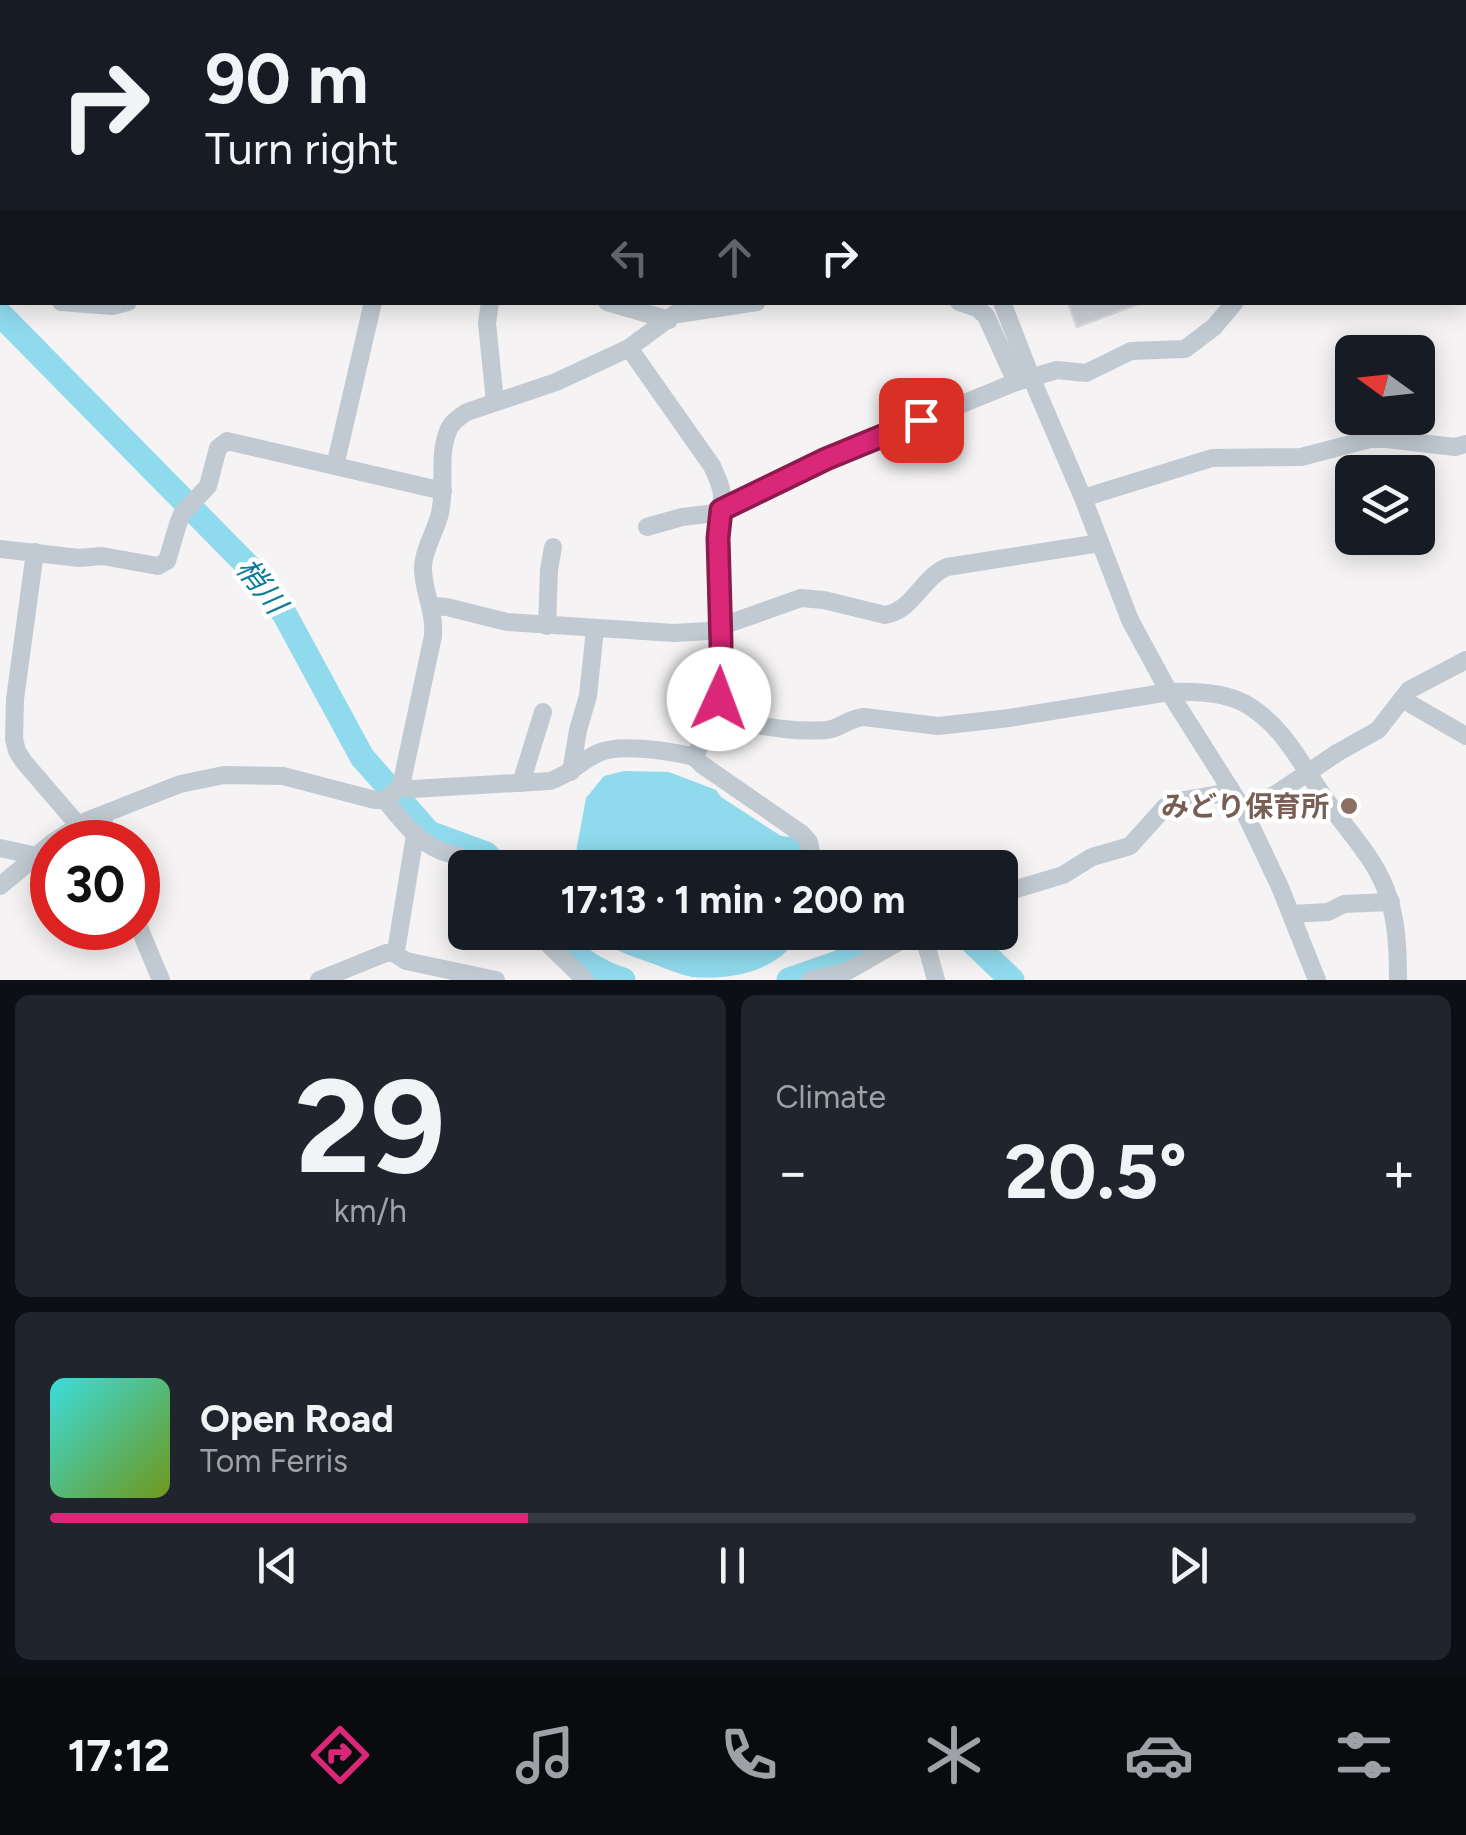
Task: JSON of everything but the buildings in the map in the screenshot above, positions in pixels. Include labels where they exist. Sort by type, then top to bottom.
[{"type":"street","points":[[335,466],[373,305]]},
{"type":"street","points":[[490,305],[487,323],[495,402]]},
{"type":"street","points":[[629,305],[679,312],[742,305]]},
{"type":"street","points":[[968,305],[986,316],[1024,380],[1083,498],[1130,620],[1169,692],[1243,809],[1317,980]]},
{"type":"street","points":[[1003,305],[1024,380]]},
{"type":"street","points":[[647,527],[721,510],[826,459],[1024,380],[1057,370],[1086,373],[1131,351],[1184,349],[1214,327],[1232,305]]},
{"type":"street","points":[[448,853],[414,834],[391,794],[433,636],[435,618],[423,563],[443,491],[445,438],[456,419],[468,412],[556,382],[629,348],[679,312]]},
{"type":"street","points":[[629,348],[712,466],[721,488],[719,699],[712,730],[694,757]]},
{"type":"street","points":[[1083,498],[1212,458],[1301,457],[1370,439],[1455,447],[1466,444]]},
{"type":"street","points":[[0,549],[79,558],[102,556],[158,566],[167,561],[178,524],[208,486],[218,448],[227,441],[443,491]]},
{"type":"street","points":[[432,606],[507,622],[693,633],[801,598],[885,615],[910,602],[928,578],[947,567],[1100,543]]},
{"type":"street","points":[[547,626],[553,547]]},
{"type":"street","points":[[35,552],[8,742],[75,820]]},
{"type":"street","points":[[571,772],[588,696],[595,629]]},
{"type":"street","points":[[1243,809],[1276,794],[1378,730],[1409,690],[1466,660]]},
{"type":"street","points":[[716,718],[784,729],[826,730],[838,728],[853,718],[938,726],[1169,692],[1189,691],[1236,700],[1274,726],[1380,874],[1391,902],[1398,980]]},
{"type":"street","points":[[1402,699],[1466,736]]},
{"type":"street","points":[[521,782],[543,712]]},
{"type":"street","points":[[93,820],[180,784],[203,779],[243,774],[283,776],[374,800],[412,789],[550,781],[606,750],[652,750],[694,757],[802,834],[810,850]]},
{"type":"street","points":[[1018,888],[1130,846],[1166,807],[1178,801],[1219,794],[1230,788]]},
{"type":"street","points":[[102,816],[103,820]]},
{"type":"street","points":[[394,953],[414,834]]},
{"type":"street","points":[[0,848],[30,854]]},
{"type":"street","points":[[0,886],[30,862]]},
{"type":"street","points":[[1291,914],[1328,912],[1344,904],[1391,902]]},
{"type":"street","points":[[811,980],[848,970],[914,933],[924,937],[936,980]]},
{"type":"street","points":[[148,950],[161,980]]},
{"type":"street","points":[[554,950],[585,980]]},
{"type":"street","points":[[319,980],[394,953],[406,961],[496,980]]},
{"type":"water","points":[[624,771],[669,772],[716,790],[781,836],[794,837],[805,850],[576,850],[586,798],[604,776]]},
{"type":"water","points":[[618,950],[787,950],[754,970],[708,978],[687,976]]},
{"type":"waterway","name":"梢川","points":[[0,314],[250,568],[285,615],[362,757],[429,833],[475,850]]},
{"type":"waterway","name":"梢川","points":[[570,950],[602,972],[623,980]]},
{"type":"waterway","name":"梢川","points":[[789,980],[866,950]]},
{"type":"waterway","name":"梢川","points":[[981,950],[1012,980]]},
{"type":"place","name":"みどり保育所","points":[[1349,806]]},
{"type":"route","points":[[719,699],[721,510],[826,459],[921,420]]}]
